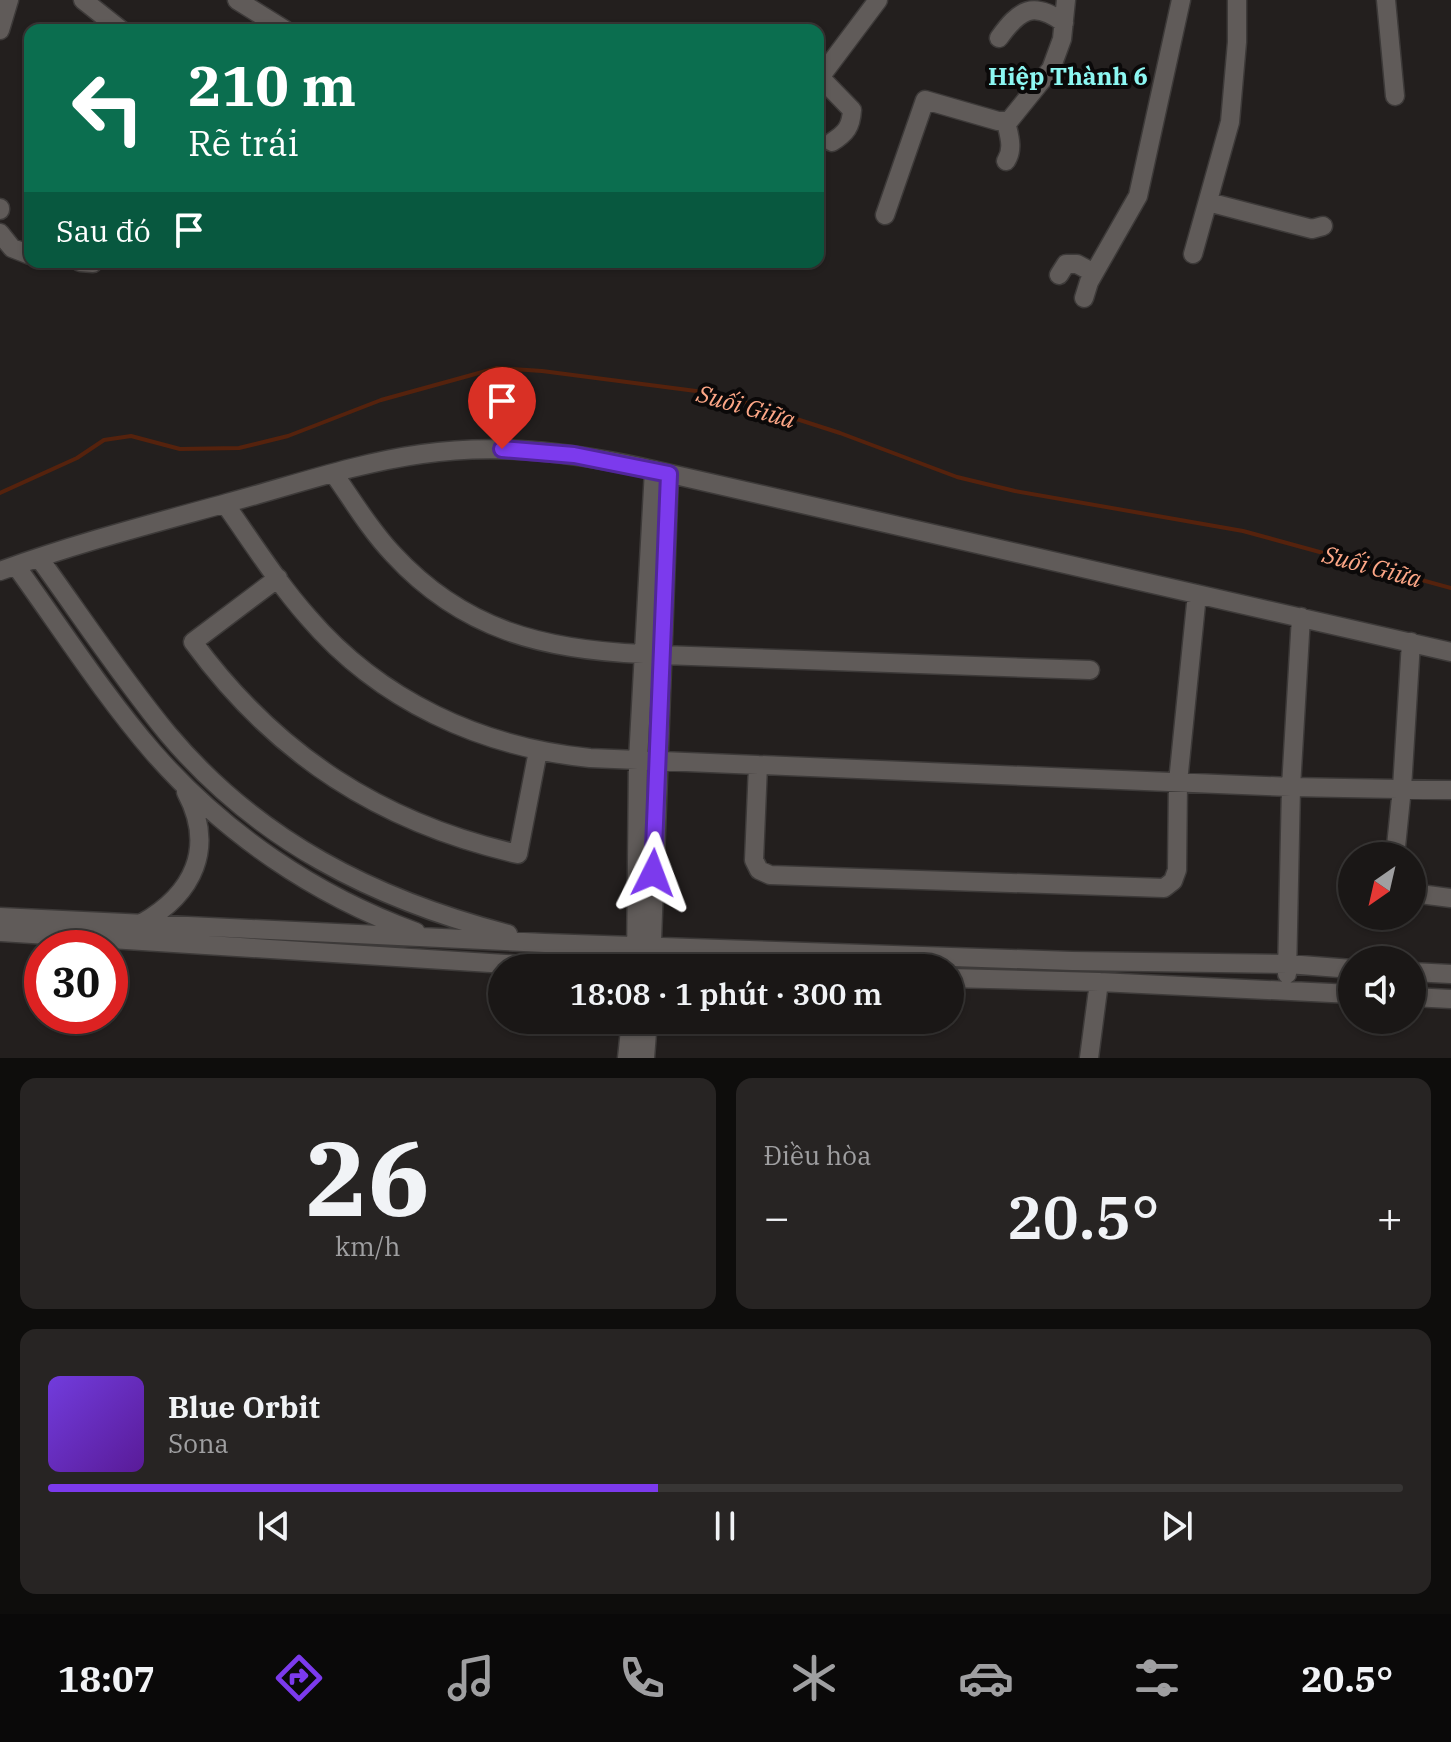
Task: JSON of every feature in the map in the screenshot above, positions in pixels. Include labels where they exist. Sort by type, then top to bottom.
[{"type":"street","points":[[0,30],[9,0]]},
{"type":"street","points":[[83,0],[113,24]]},
{"type":"street","points":[[237,0],[275,24]]},
{"type":"street","points":[[824,71],[878,0]]},
{"type":"street","points":[[1006,122],[1051,69],[1062,39],[1066,0]]},
{"type":"street","points":[[1084,298],[1094,273],[1138,196],[1181,0]]},
{"type":"street","points":[[1193,254],[1230,122],[1237,42],[1237,0]]},
{"type":"street","points":[[1386,0],[1395,96]]},
{"type":"street","points":[[999,38],[1019,12],[1029,8],[1052,12],[1064,23]]},
{"type":"street","points":[[824,83],[852,110],[851,125],[832,142]]},
{"type":"street","points":[[885,215],[925,100],[1006,122]]},
{"type":"street","points":[[1006,122],[1011,142],[1010,156],[1006,161]]},
{"type":"street","points":[[1208,202],[1312,229],[1323,226]]},
{"type":"street","points":[[0,233],[12,248],[24,253]]},
{"type":"street","points":[[1059,275],[1066,264],[1077,264],[1094,273]]},
{"type":"street","points":[[433,937],[347,903],[285,867],[228,825],[176,777],[129,723],[8,568],[396,458],[475,449],[574,455],[661,472],[1451,652]]},
{"type":"street","points":[[647,954],[638,760],[653,654],[661,472]]},
{"type":"street","points":[[334,474],[393,554],[428,587],[469,614],[507,632],[548,644],[590,651],[1090,670]]},
{"type":"street","points":[[225,504],[278,578],[325,636],[382,684],[447,722],[538,751],[590,758],[660,761],[1291,787],[1451,790]]},
{"type":"street","points":[[39,558],[169,735],[217,784],[270,828],[327,866],[388,896],[453,919],[545,943]]},
{"type":"street","points":[[278,578],[193,642],[227,687],[257,718],[334,780],[409,820],[462,840],[518,854],[538,751]]},
{"type":"street","points":[[758,765],[754,860],[759,870],[770,875],[1164,888],[1173,881],[1177,870],[1178,782],[1197,594]]},
{"type":"street","points":[[1286,991],[1291,787],[1301,617]]},
{"type":"street","points":[[1396,842],[1411,642]]},
{"type":"street","points":[[641,954],[660,761],[653,654]]},
{"type":"street","points":[[142,923],[180,894],[198,858],[199,836],[194,812],[176,777]]},
{"type":"street","points":[[1426,895],[1451,898]]},
{"type":"street","points":[[0,917],[545,943],[1338,968]]},
{"type":"street","points":[[0,932],[488,963]]},
{"type":"street","points":[[1426,973],[1451,974]]},
{"type":"street","points":[[964,978],[1338,993]]},
{"type":"street","points":[[1089,1058],[1099,982]]},
{"type":"street","points":[[1426,998],[1451,999]]},
{"type":"street","points":[[627,1058],[630,1034]]},
{"type":"street","points":[[645,1058],[647,1034]]},
{"type":"waterway","name":"Suối Giữa","points":[[0,493],[77,458],[104,440],[131,436],[180,449],[239,448],[288,436],[381,400],[497,368],[719,394],[840,433],[957,477],[1015,491],[1243,531],[1451,588]]},
{"type":"district","name":"Hiệp Thành 6","points":[[1068,77]]},
{"type":"route","points":[[502,449],[574,455],[669,474],[660,761],[653,873]]}]
